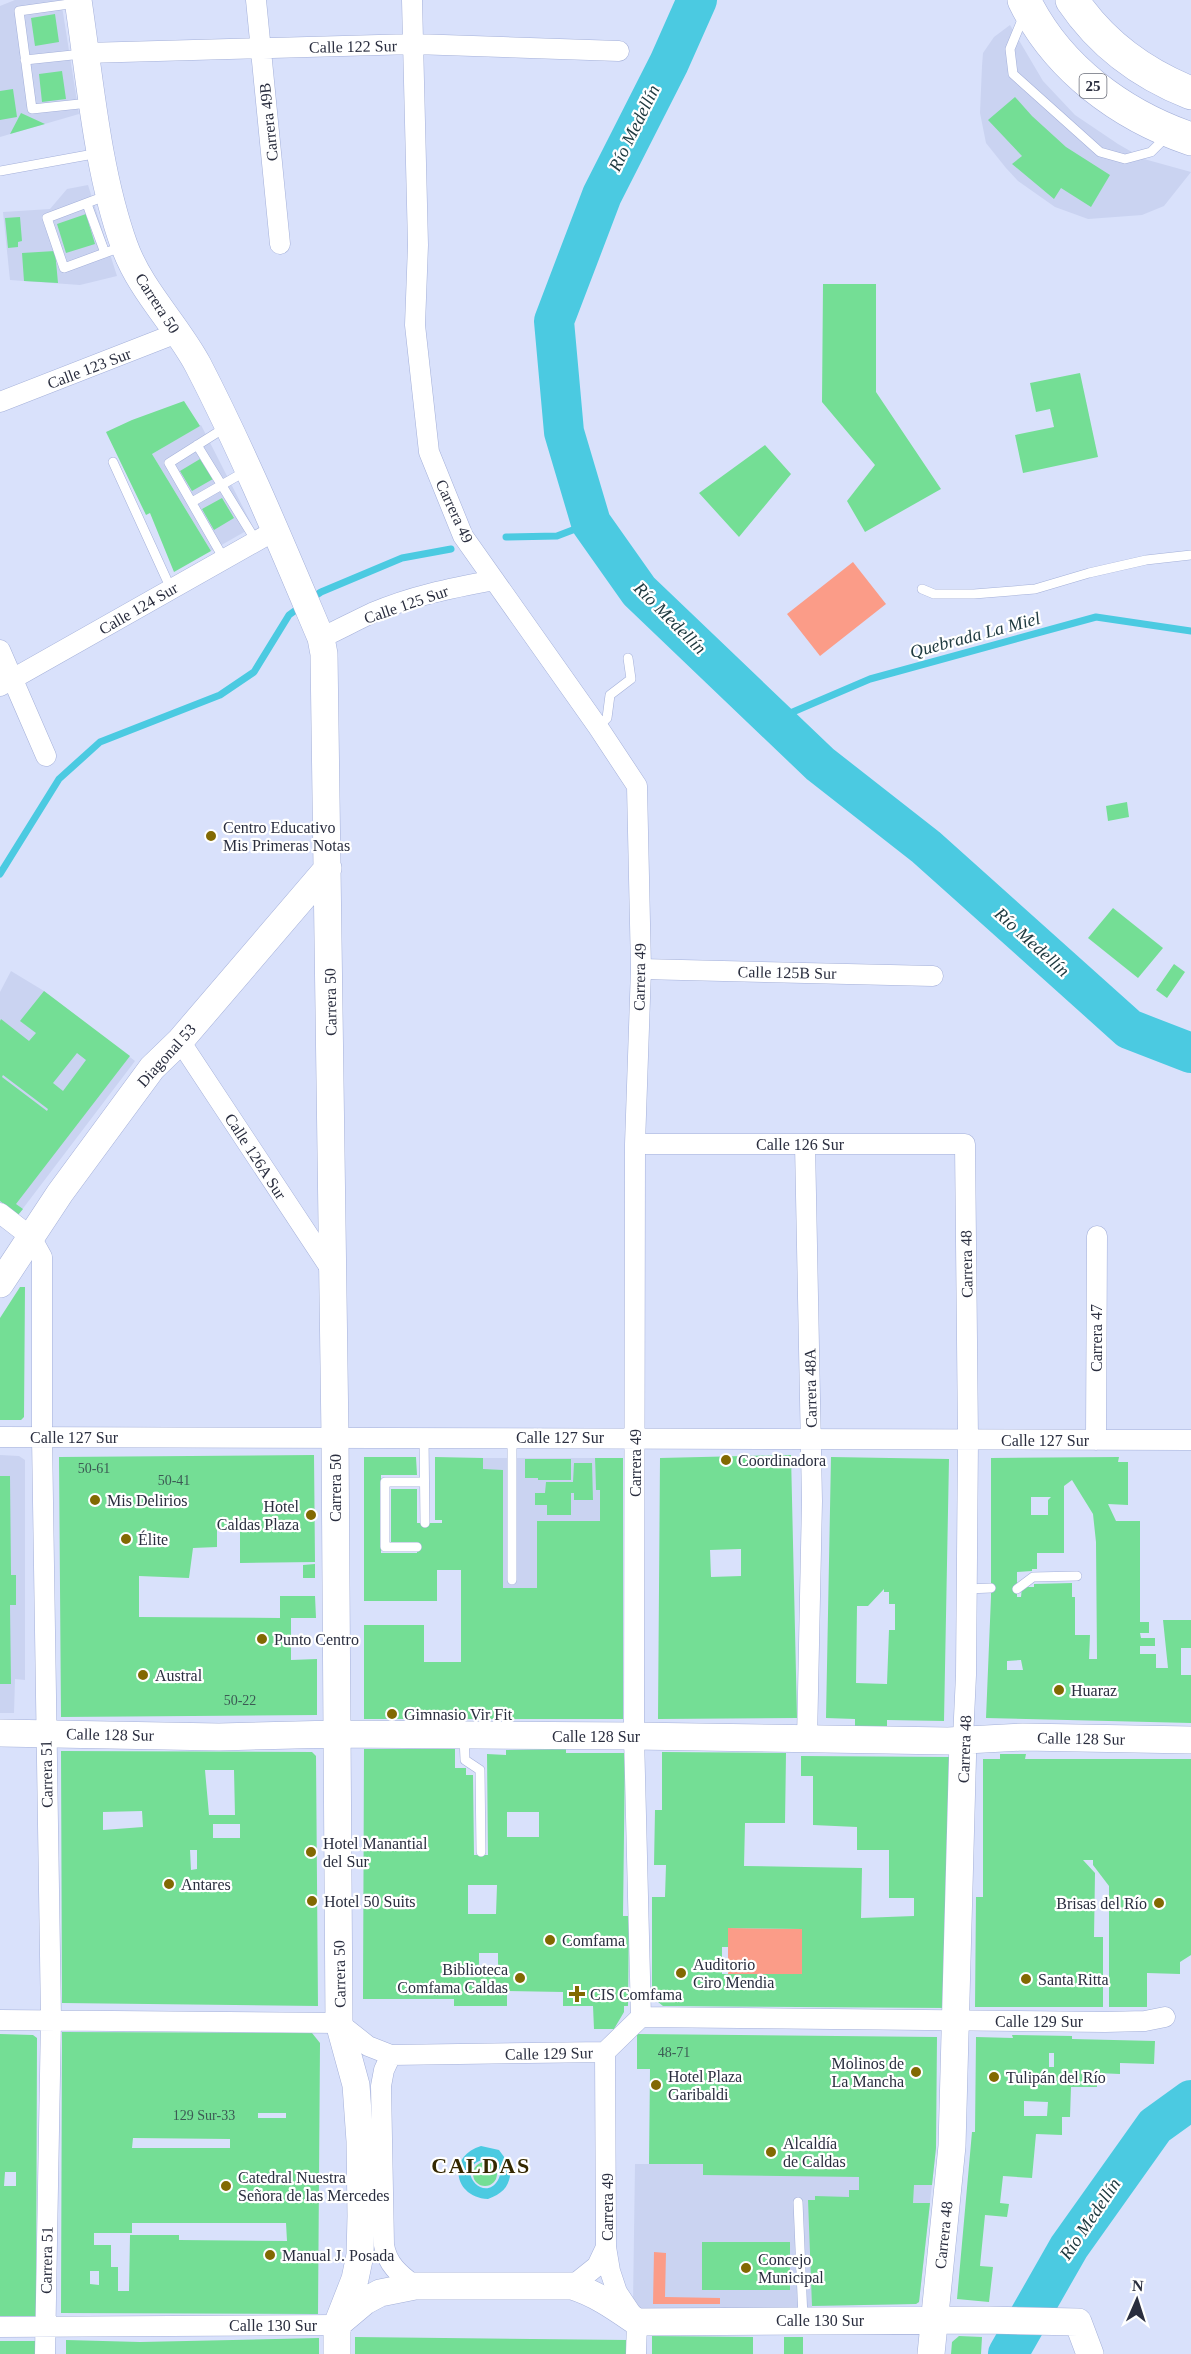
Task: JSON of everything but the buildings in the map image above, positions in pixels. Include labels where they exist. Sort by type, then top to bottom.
[{"type":"highway","points":[[1072,0],[1098,32],[1121,53],[1146,72],[1191,93]]},
{"type":"highway","name":"25","points":[[1026,4],[1059,53],[1099,91],[1129,112],[1181,136]]},
{"type":"main road","name":"Carrera 50","points":[[78,1],[101,153],[99,199],[115,249],[132,265],[196,362],[228,425],[249,470],[266,536],[299,586],[317,628],[325,692],[335,1437],[339,2023],[356,2085],[360,2141],[361,2216],[360,2255],[355,2279],[337,2325],[337,2354]]},
{"type":"main road","name":"Diagonal 53","points":[[0,1284],[60,1193],[152,1068],[180,1041],[328,868]]},
{"type":"main road","name":"Calle 128 Sur","points":[[0,1733],[219,1737],[336,1734],[948,1741],[1023,1737],[1191,1740]]},
{"type":"main road","name":"Carrera 48","points":[[931,2354],[952,2146],[963,1739]]},
{"type":"main road","name":"Calle 130 Sur","points":[[337,2325],[365,2301],[380,2293],[415,2286],[572,2286],[604,2299],[637,2322],[987,2320],[1065,2322],[1090,2354]]},
{"type":"street","name":"Carrera 49B","points":[[256,0],[280,244]]},
{"type":"street","name":"Carrera 49","points":[[412,0],[418,245],[415,325],[429,452],[463,536],[637,786],[641,969],[635,1144],[634,1736],[642,2017]]},
{"type":"street","name":"Calle 122 Sur","points":[[86,53],[414,44],[619,51]]},
{"type":"street","name":"Calle 123 Sur","points":[[0,402],[177,333]]},
{"type":"street","name":"Calle 124 Sur","points":[[6,682],[266,536]]},
{"type":"street","name":"Calle 125 Sur","points":[[317,628],[372,613],[444,589],[494,580]]},
{"type":"street","points":[[0,650],[6,682],[46,756]]},
{"type":"street","name":"Calle 125B Sur","points":[[641,969],[933,976]]},
{"type":"street","name":"Calle 126A Sur","points":[[180,1041],[332,1270]]},
{"type":"street","name":"Calle 126 Sur","points":[[635,1144],[965,1144]]},
{"type":"street","name":"Carrera 48A","points":[[805,1144],[812,1501],[807,1740]]},
{"type":"street","name":"Carrera 48","points":[[963,1739],[966,1675],[968,1439],[965,1144]]},
{"type":"street","points":[[0,1213],[31,1237]]},
{"type":"street","name":"Carrera 47","points":[[1096,1236],[1096,1440]]},
{"type":"street","name":"Carrera 51","points":[[31,1237],[42,1257],[45,1733],[51,2019],[45,2354]]},
{"type":"street","name":"Calle 127 Sur","points":[[0,1437],[1191,1440]]},
{"type":"street","name":"Calle 129 Sur","points":[[339,2023],[368,2046],[391,2055],[605,2052],[642,2017],[1145,2021],[1165,2017]]},
{"type":"street","points":[[0,2020],[339,2023]]},
{"type":"street","name":"Carrera 49","points":[[605,2052],[606,2247],[610,2271],[617,2292],[637,2322]]},
{"type":"street","points":[[391,2055],[384,2070],[381,2086],[384,2245],[386,2256],[393,2268],[415,2286]]},
{"type":"street","points":[[572,2286],[597,2266],[606,2247]]},
{"type":"street","points":[[636,2354],[637,2322]]},
{"type":"street","name":"Calle 130 Sur","points":[[0,2327],[337,2325]]},
{"type":"lane","points":[[78,1],[19,12],[32,109],[94,103]]},
{"type":"lane","points":[[1026,4],[1010,49],[1013,74],[1100,152],[1125,159],[1151,152],[1181,136]]},
{"type":"lane","points":[[25,60],[86,53]]},
{"type":"lane","points":[[0,171],[101,153]]},
{"type":"lane","points":[[99,199],[47,218],[64,268],[115,249]]},
{"type":"lane","points":[[224,559],[169,463],[228,425]]},
{"type":"lane","points":[[197,445],[221,486],[266,536]]},
{"type":"lane","points":[[113,462],[171,589]]},
{"type":"lane","points":[[192,502],[249,470]]},
{"type":"lane","points":[[922,589],[934,594],[954,594],[1035,589],[1134,563],[1191,555]]},
{"type":"lane","points":[[598,727],[607,718],[610,695],[631,679],[628,658]]},
{"type":"lane","points":[[512,1437],[512,1580]]},
{"type":"lane","points":[[424,1438],[425,1523]]},
{"type":"lane","points":[[417,1547],[386,1547],[385,1482],[424,1482]]},
{"type":"lane","points":[[1017,1589],[1033,1576],[1077,1576]]},
{"type":"lane","points":[[966,1589],[991,1588]]},
{"type":"lane","points":[[464,1735],[465,1760],[480,1770],[481,1852]]},
{"type":"lane","points":[[798,2202],[803,2320]]},
{"type":"shaded area","points":[[15,0],[61,0],[79,114],[0,137],[0,6]]},
{"type":"shaded area","points":[[1010,25],[1043,81],[1075,115],[1144,159],[1191,172],[1164,206],[1142,215],[1088,219],[1055,207],[1018,181],[1006,168],[986,143],[980,113],[983,53],[994,37]]},
{"type":"shaded area","points":[[88,185],[117,276],[80,285],[10,280],[3,212],[50,209],[67,189]]},
{"type":"shaded area","points":[[201,425],[253,527],[211,551],[152,454]]},
{"type":"shaded area","points":[[853,562],[886,604],[820,656],[787,614]]},
{"type":"shaded area","points":[[11,971],[44,991],[135,1061],[18,1215],[0,1201],[0,992]]},
{"type":"shaded area","points":[[0,1455],[19,1456],[25,1460],[25,1680],[15,1679],[14,1713],[0,1713]]},
{"type":"shaded area","points":[[461,1458],[595,1458],[596,1490],[600,1490],[600,1521],[565,1620],[504,1610],[461,1610]]},
{"type":"shaded area","points":[[728,1928],[802,1929],[802,1974],[728,1974]]},
{"type":"shaded area","points":[[678,2132],[936,2148],[919,2302],[916,2304],[812,2306],[812,2310],[639,2309],[633,2304],[635,2164],[678,2164]]},
{"type":"shaded area","points":[[654,2252],[666,2253],[665,2297],[720,2298],[720,2304],[653,2304]]},
{"type":"water","points":[[481,2146],[499,2150],[510,2165],[510,2177],[499,2194],[488,2199],[476,2197],[461,2184],[459,2167],[463,2158],[470,2151]],"holes":[[[489,2160],[498,2167],[500,2176],[492,2187],[485,2188],[474,2182],[471,2169],[476,2163]]]},
{"type":"waterway","name":"Río Medellín","points":[[697,0],[669,63],[602,195],[554,321],[564,432],[591,523],[639,591],[820,764],[926,847],[1129,1029],[1191,1053]]},
{"type":"waterway","points":[[506,537],[557,536],[591,523]]},
{"type":"waterway","points":[[312,598],[321,592],[402,558],[451,549]]},
{"type":"waterway","points":[[0,874],[59,779],[100,742],[220,695],[254,672],[289,615],[300,607]]},
{"type":"waterway","name":"Quebrada La Miel","points":[[774,720],[870,679],[1096,617],[1191,631]]},
{"type":"waterway","name":"Río Medellín","points":[[1008,2354],[1069,2247],[1155,2126],[1191,2100]]},
{"type":"place","name":"Centro Educativo Mis Primeras Notas","points":[[211,836]]},
{"type":"place","name":"Coordinadora","points":[[726,1460]]},
{"type":"place","name":"Mis Delirios","points":[[95,1500]]},
{"type":"place","name":"Hotel Caldas Plaza","points":[[311,1515]]},
{"type":"place","name":"Élite","points":[[126,1539]]},
{"type":"place","name":"Punto Centro","points":[[262,1639]]},
{"type":"place","name":"Austral","points":[[143,1675]]},
{"type":"place","name":"Huaraz","points":[[1059,1690]]},
{"type":"place","name":"Gimnasio Vir Fit","points":[[392,1714]]},
{"type":"place","name":"Hotel Manantial del Sur","points":[[311,1852]]},
{"type":"place","name":"Antares","points":[[169,1884]]},
{"type":"place","name":"Hotel 50 Suits","points":[[312,1901]]},
{"type":"place","name":"Brisas del Río","points":[[1159,1903]]},
{"type":"place","name":"Comfama","points":[[550,1940]]},
{"type":"place","name":"Auditorio Ciro Mendia","points":[[681,1973]]},
{"type":"place","name":"Biblioteca Comfama Caldas","points":[[520,1978]]},
{"type":"place","name":"Santa Ritta","points":[[1026,1979]]},
{"type":"place","name":"CIS Comfama","points":[[577,1994]]},
{"type":"place","name":"Molinos de La Mancha","points":[[916,2072]]},
{"type":"place","name":"Tulipán del Río","points":[[994,2077]]},
{"type":"place","name":"Hotel Plaza Garibaldi","points":[[656,2085]]},
{"type":"place","name":"Alcaldía de Caldas","points":[[771,2152]]},
{"type":"place","name":"Catedral Nuestra Señora de las Mercedes","points":[[226,2186]]},
{"type":"place","name":"Manual J. Posada","points":[[270,2255]]},
{"type":"place","name":"Concejo Municipal","points":[[746,2268]]},
{"type":"district","name":"CALDAS","points":[[481,2165]]}]
